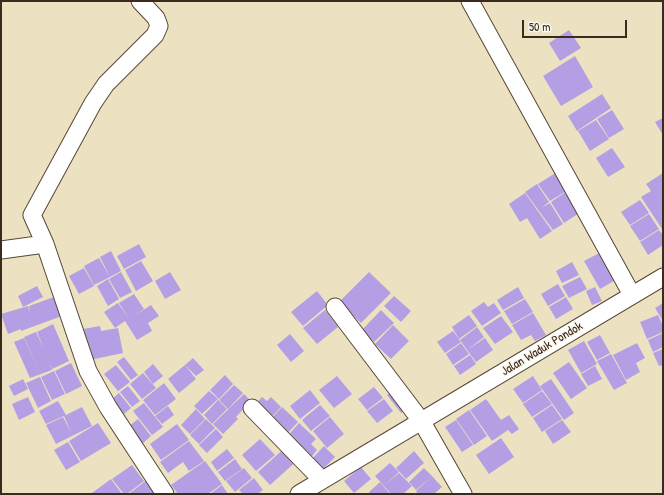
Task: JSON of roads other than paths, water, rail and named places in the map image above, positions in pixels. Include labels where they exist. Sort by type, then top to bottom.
[{"type":"street","points":[[140,1],[156,18],[159,26],[155,35],[106,84],[93,103],[32,215],[45,244],[88,371],[112,413],[165,494]]},
{"type":"street","points":[[470,1],[632,295]]},
{"type":"street","points":[[1,250],[45,244]]},
{"type":"street","name":"Jalan Waduk Pondok","points":[[299,494],[663,277]]},
{"type":"street","points":[[335,307],[422,422],[463,494]]},
{"type":"street","points":[[252,408],[321,480]]}]
